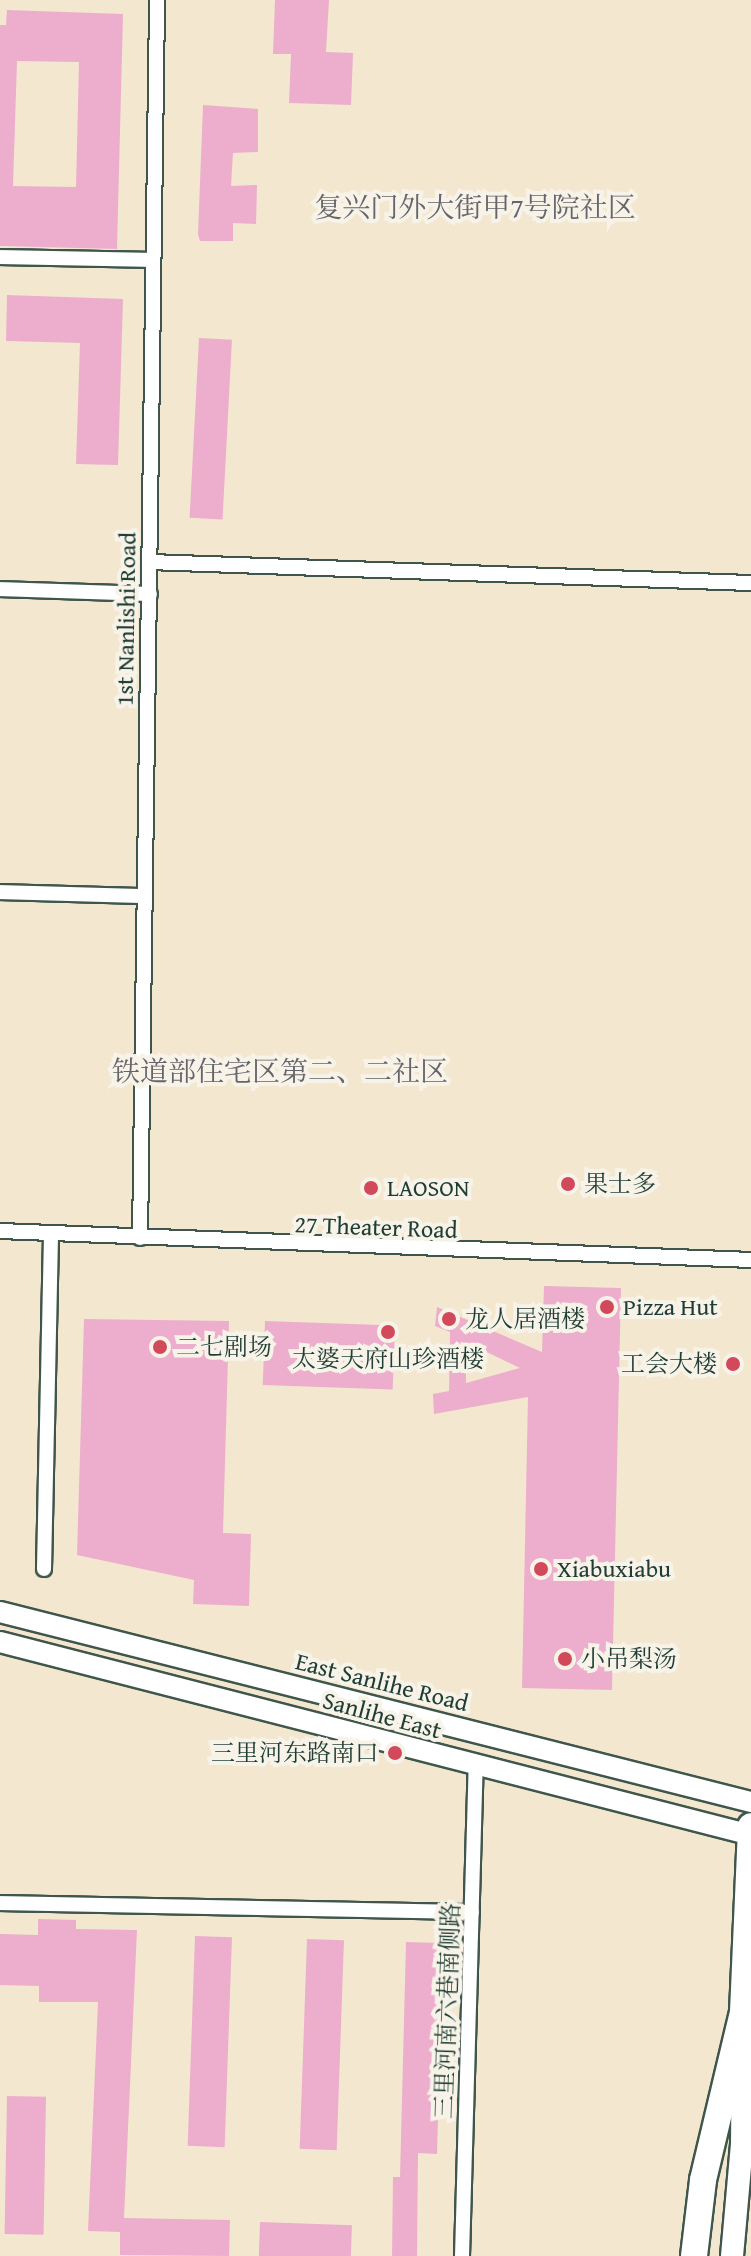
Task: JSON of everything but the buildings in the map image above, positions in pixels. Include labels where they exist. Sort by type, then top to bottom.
[{"type":"highway","points":[[694,2256],[703,2180],[743,2012],[751,1826]]},
{"type":"main road","name":"East Sanlihe Road","points":[[0,1612],[751,1802]]},
{"type":"main road","name":"Sanlihe East","points":[[0,1642],[476,1767],[751,1835]]},
{"type":"main road","points":[[732,2256],[742,2143],[743,2012]]},
{"type":"main road","points":[[742,2143],[751,2112]]},
{"type":"street","name":"1st Nanlishi Road","points":[[140,1238],[142,896],[150,594],[150,260],[157,0]]},
{"type":"street","points":[[0,257],[150,260]]},
{"type":"street","points":[[149,562],[751,583]]},
{"type":"street","points":[[0,589],[150,594]]},
{"type":"street","points":[[0,892],[142,896]]},
{"type":"street","name":"27 Theater Road","points":[[0,1231],[751,1260]]},
{"type":"street","points":[[44,1569],[51,1235]]},
{"type":"street","name":"三里河南六巷南侧路","points":[[462,2256],[476,1767]]},
{"type":"street","points":[[0,1903],[472,1912]]},
{"type":"place","name":"果士多","points":[[568,1184]]},
{"type":"place","name":"LAOSON","points":[[371,1188]]},
{"type":"place","name":"Pizza Hut","points":[[607,1307]]},
{"type":"place","name":"龙人居酒楼","points":[[449,1319]]},
{"type":"place","name":"太婆天府山珍酒楼","points":[[388,1332]]},
{"type":"place","name":"二七剧场","points":[[160,1347]]},
{"type":"place","name":"工会大楼","points":[[733,1364]]},
{"type":"place","name":"Xiabuxiabu","points":[[541,1569]]},
{"type":"place","name":"小吊梨汤","points":[[565,1659]]},
{"type":"place","name":"三里河东路南口","points":[[395,1753]]},
{"type":"district","name":"复兴门外大街甲7号院社区","points":[[475,207]]},
{"type":"district","name":"铁道部住宅区第二、二社区","points":[[280,1071]]}]
